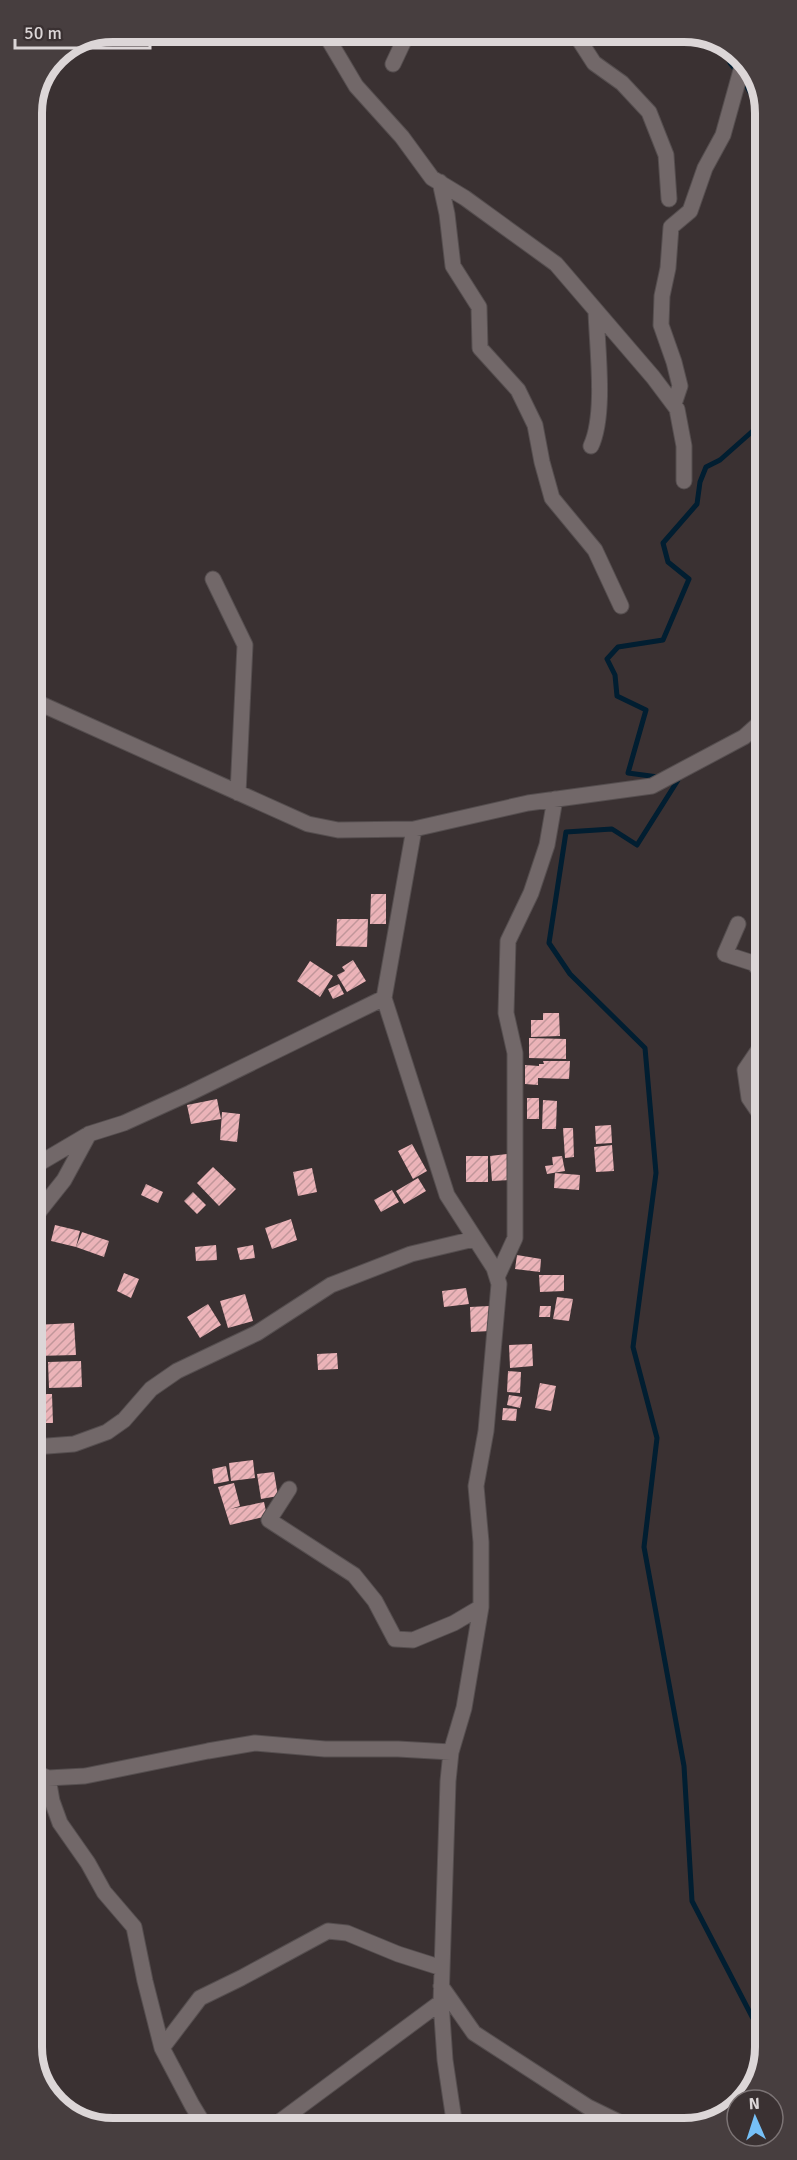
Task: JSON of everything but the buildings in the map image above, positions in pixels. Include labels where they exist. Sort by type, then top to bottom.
[{"type":"street","points":[[330,42],[356,86],[402,137],[432,178],[556,264],[674,404],[684,446],[684,481]]},
{"type":"street","points":[[393,64],[403,42]]},
{"type":"street","points":[[580,42],[594,63],[622,83],[649,112],[666,155],[669,199]]},
{"type":"street","points":[[674,404],[680,386],[661,325],[662,296],[668,268],[671,227],[690,211],[705,168],[723,135],[741,71]]},
{"type":"street","points":[[440,182],[447,214],[453,266],[479,307],[480,348],[518,390],[535,425],[552,498],[595,550],[621,606]]},
{"type":"street","points":[[591,446],[596,435],[598,397],[596,311]]},
{"type":"street","points":[[213,579],[245,645],[238,793]]},
{"type":"street","points":[[42,704],[308,824],[338,830],[414,829],[528,803],[652,786],[744,737],[755,727]]},
{"type":"street","points":[[454,2118],[445,2060],[441,1994],[448,1781],[451,1752],[464,1708],[481,1607],[481,1542],[476,1486],[487,1420],[497,1322],[498,1275],[514,1238],[515,1053],[506,1013],[508,941],[534,883],[547,845],[555,799]]},
{"type":"street","points":[[414,829],[384,998],[447,1195],[498,1275]]},
{"type":"street","points":[[738,924],[725,954],[755,965]]},
{"type":"street","points":[[42,1162],[89,1134],[124,1123],[190,1093],[384,998]]},
{"type":"street","points":[[755,1055],[745,1070],[749,1098],[755,1107]]},
{"type":"street","points":[[42,1208],[64,1180],[89,1134]]},
{"type":"street","points":[[42,1446],[74,1444],[107,1432],[124,1420],[151,1389],[177,1371],[257,1333],[331,1285],[411,1254],[474,1239]]},
{"type":"street","points":[[289,1489],[269,1520],[354,1575],[375,1601],[395,1639],[413,1640],[454,1623],[481,1607]]},
{"type":"street","points":[[42,1775],[85,1776],[255,1743],[325,1749],[451,1752]]},
{"type":"street","points":[[42,1777],[60,1824],[88,1863],[104,1892],[134,1927],[162,2048],[200,2118]]},
{"type":"street","points":[[162,2048],[200,1998],[328,1931],[347,1933],[398,1954],[442,1968]]},
{"type":"street","points":[[441,1994],[474,2033],[588,2107],[611,2118]]},
{"type":"street","points":[[284,2118],[441,1994]]},
{"type":"waterway","points":[[730,60],[730,63],[754,100]]},
{"type":"waterway","points":[[658,777],[628,773],[646,710],[617,696],[615,675],[607,659],[618,647],[663,640],[689,579],[668,562],[663,543],[697,504],[700,482],[706,467],[720,460],[755,429]]},
{"type":"waterway","points":[[673,779],[678,780],[637,845],[612,829],[566,832],[549,943],[570,974],[645,1048],[656,1173],[633,1347],[657,1438],[644,1547],[684,1766],[692,1901],[755,2022]]}]
